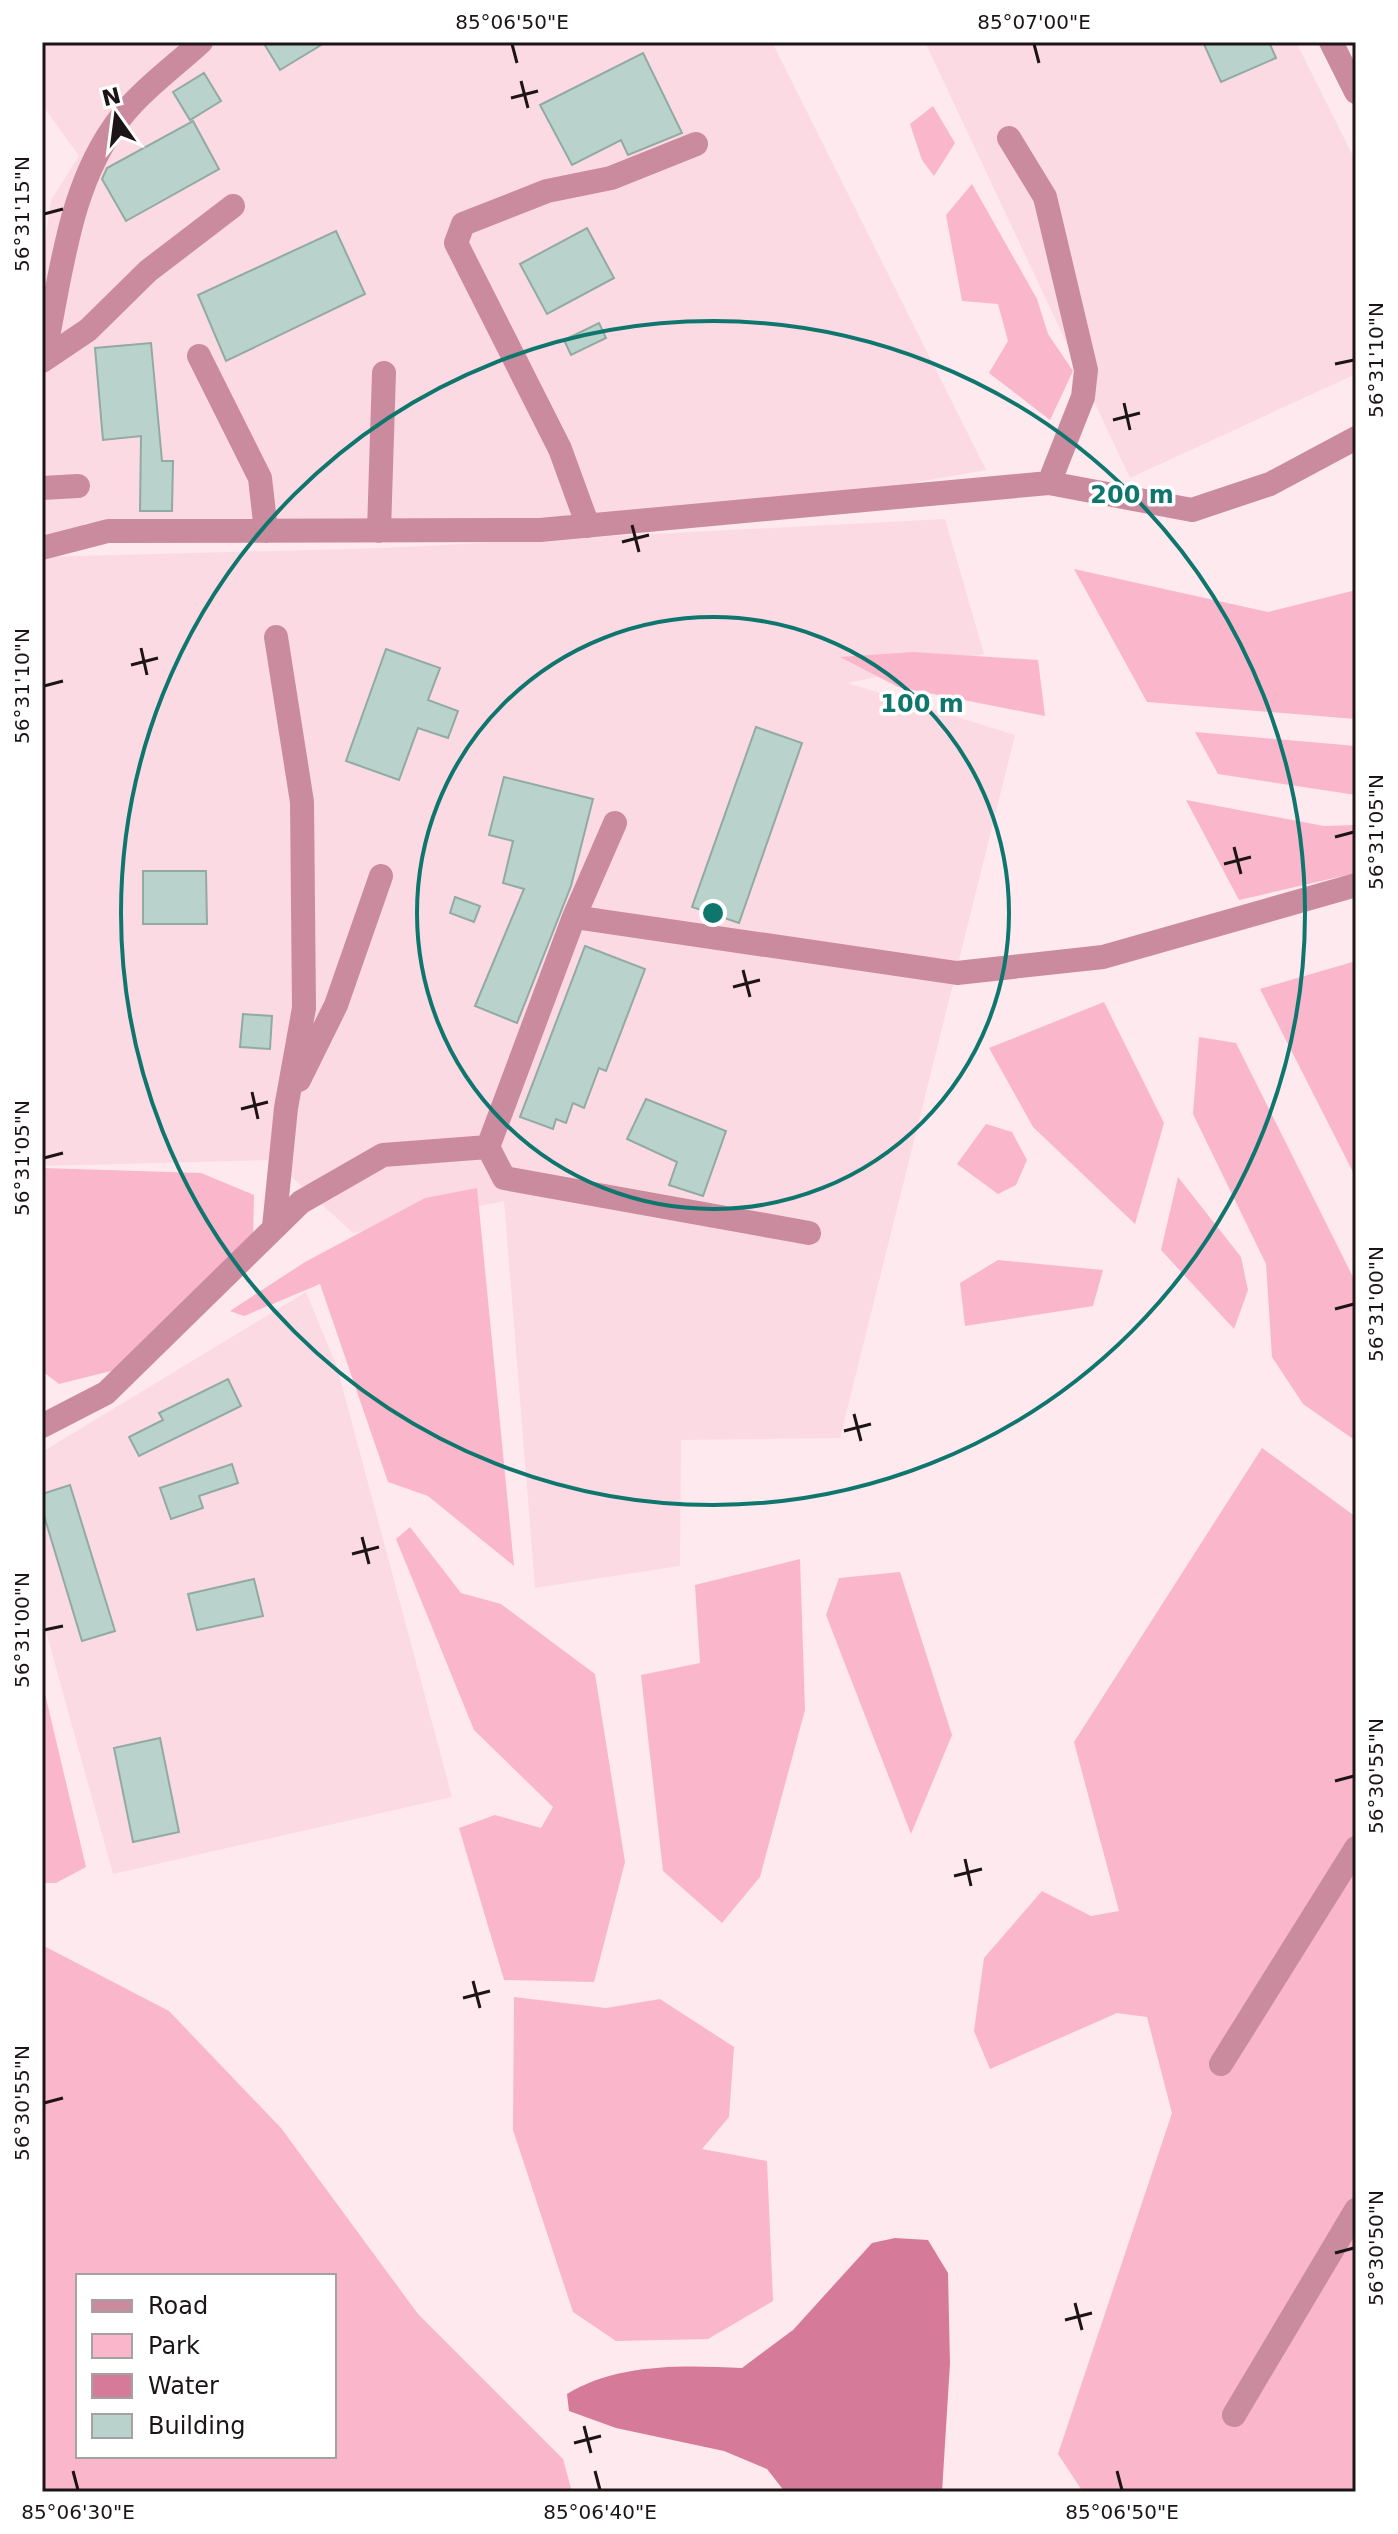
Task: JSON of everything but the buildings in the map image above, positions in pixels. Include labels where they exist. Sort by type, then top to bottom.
[{"type":"street","points":[[42,344],[48,336],[78,194],[93,163],[121,116],[201,42]]},
{"type":"street","points":[[1331,42],[1350,66],[1356,92]]},
{"type":"street","points":[[1009,138],[1045,197],[1086,370],[1083,397],[1049,483]]},
{"type":"street","points":[[588,526],[560,449],[456,243],[463,224],[547,191],[611,178],[696,144]]},
{"type":"street","points":[[42,361],[88,330],[148,271],[233,206]]},
{"type":"street","points":[[199,356],[260,478],[266,531]]},
{"type":"street","points":[[379,531],[384,373]]},
{"type":"street","points":[[42,548],[108,531],[540,530],[1049,483],[1192,510],[1270,484],[1356,438]]},
{"type":"street","points":[[42,488],[78,486]]},
{"type":"street","points":[[274,1227],[286,1108],[304,1008],[302,802],[276,637]]},
{"type":"street","points":[[615,823],[574,917],[488,1147],[504,1178],[809,1233]]},
{"type":"street","points":[[286,1108],[336,1005],[381,876]]},
{"type":"street","points":[[574,917],[957,973],[1103,957],[1356,885]]},
{"type":"street","points":[[42,1426],[106,1393],[301,1202],[383,1155],[488,1147]]},
{"type":"street","points":[[1221,2064],[1356,1848]]},
{"type":"street","points":[[1234,2415],[1356,2210]]},
{"type":"shaded area","points":[[42,42],[772,42],[986,470],[878,489],[558,522],[419,528],[85,523],[76,534],[42,543],[42,260],[51,200],[79,156],[42,105]]},
{"type":"shaded area","points":[[925,42],[1296,42],[1356,162],[1356,374],[1130,478]]},
{"type":"shaded area","points":[[945,519],[984,654],[848,683],[1015,735],[840,1438],[681,1440],[680,1566],[535,1588],[504,1201],[353,1233],[273,1160],[42,1166],[42,557],[382,548]]},
{"type":"shaded area","points":[[306,1292],[337,1367],[452,1797],[113,1874],[42,1617],[42,1452]]},
{"type":"green space","points":[[933,106],[955,143],[934,176],[922,160],[910,124]]},
{"type":"green space","points":[[972,184],[1037,299],[1048,334],[1073,371],[1050,420],[989,373],[1008,341],[998,304],[962,301],[946,215]]},
{"type":"green space","points":[[1074,569],[1268,612],[1356,590],[1356,719],[1147,702]]},
{"type":"green space","points":[[913,652],[1038,660],[1045,716],[898,687],[840,657]]},
{"type":"green space","points":[[1195,732],[1356,746],[1356,795],[1218,774]]},
{"type":"green space","points":[[1186,800],[1324,826],[1356,825],[1356,873],[1239,900]]},
{"type":"green space","points":[[1356,961],[1356,1178],[1260,989]]},
{"type":"green space","points":[[1104,1002],[1164,1123],[1135,1224],[1033,1127],[989,1048]]},
{"type":"green space","points":[[1199,1037],[1236,1043],[1356,1283],[1356,1441],[1303,1404],[1272,1357],[1266,1264],[1193,1114]]},
{"type":"green space","points":[[986,1124],[1012,1132],[1027,1160],[1016,1185],[998,1194],[957,1164]]},
{"type":"green space","points":[[42,1168],[201,1173],[254,1195],[253,1241],[131,1366],[59,1384],[42,1371]]},
{"type":"green space","points":[[1178,1177],[1241,1257],[1248,1290],[1234,1329],[1161,1250]]},
{"type":"green space","points":[[477,1188],[514,1566],[428,1496],[388,1482],[320,1284],[244,1316],[230,1311],[305,1262],[425,1198]]},
{"type":"green space","points":[[998,1260],[1103,1270],[1093,1306],[965,1326],[960,1283]]},
{"type":"green space","points":[[1262,1448],[1356,1517],[1356,2492],[1083,2492],[1058,2454],[1172,2113],[1147,2017],[1117,2013],[990,2069],[974,2031],[984,1958],[1042,1891],[1091,1916],[1119,1911],[1074,1742]]},
{"type":"green space","points":[[410,1527],[461,1593],[501,1604],[595,1674],[625,1862],[594,1982],[504,1980],[459,1828],[495,1815],[541,1828],[553,1807],[474,1730],[396,1539]]},
{"type":"green space","points":[[800,1559],[805,1710],[760,1877],[722,1923],[663,1871],[641,1675],[700,1663],[695,1585]]},
{"type":"green space","points":[[900,1572],[952,1735],[911,1834],[826,1615],[839,1578]]},
{"type":"green space","points":[[42,1681],[86,1867],[56,1883],[42,1883]]},
{"type":"green space","points":[[42,1945],[169,2011],[281,2128],[418,2314],[563,2459],[572,2492],[42,2492]]},
{"type":"green space","points":[[514,1997],[606,2008],[660,1999],[734,2047],[729,2117],[702,2149],[767,2161],[773,2301],[708,2339],[616,2341],[573,2312],[513,2130]]},
{"type":"water","points":[[895,2238],[928,2240],[948,2273],[950,2363],[942,2492],[785,2492],[767,2469],[724,2451],[616,2428],[569,2411],[567,2394],[607,2376],[652,2368],[742,2368],[793,2330],[872,2243]]}]
